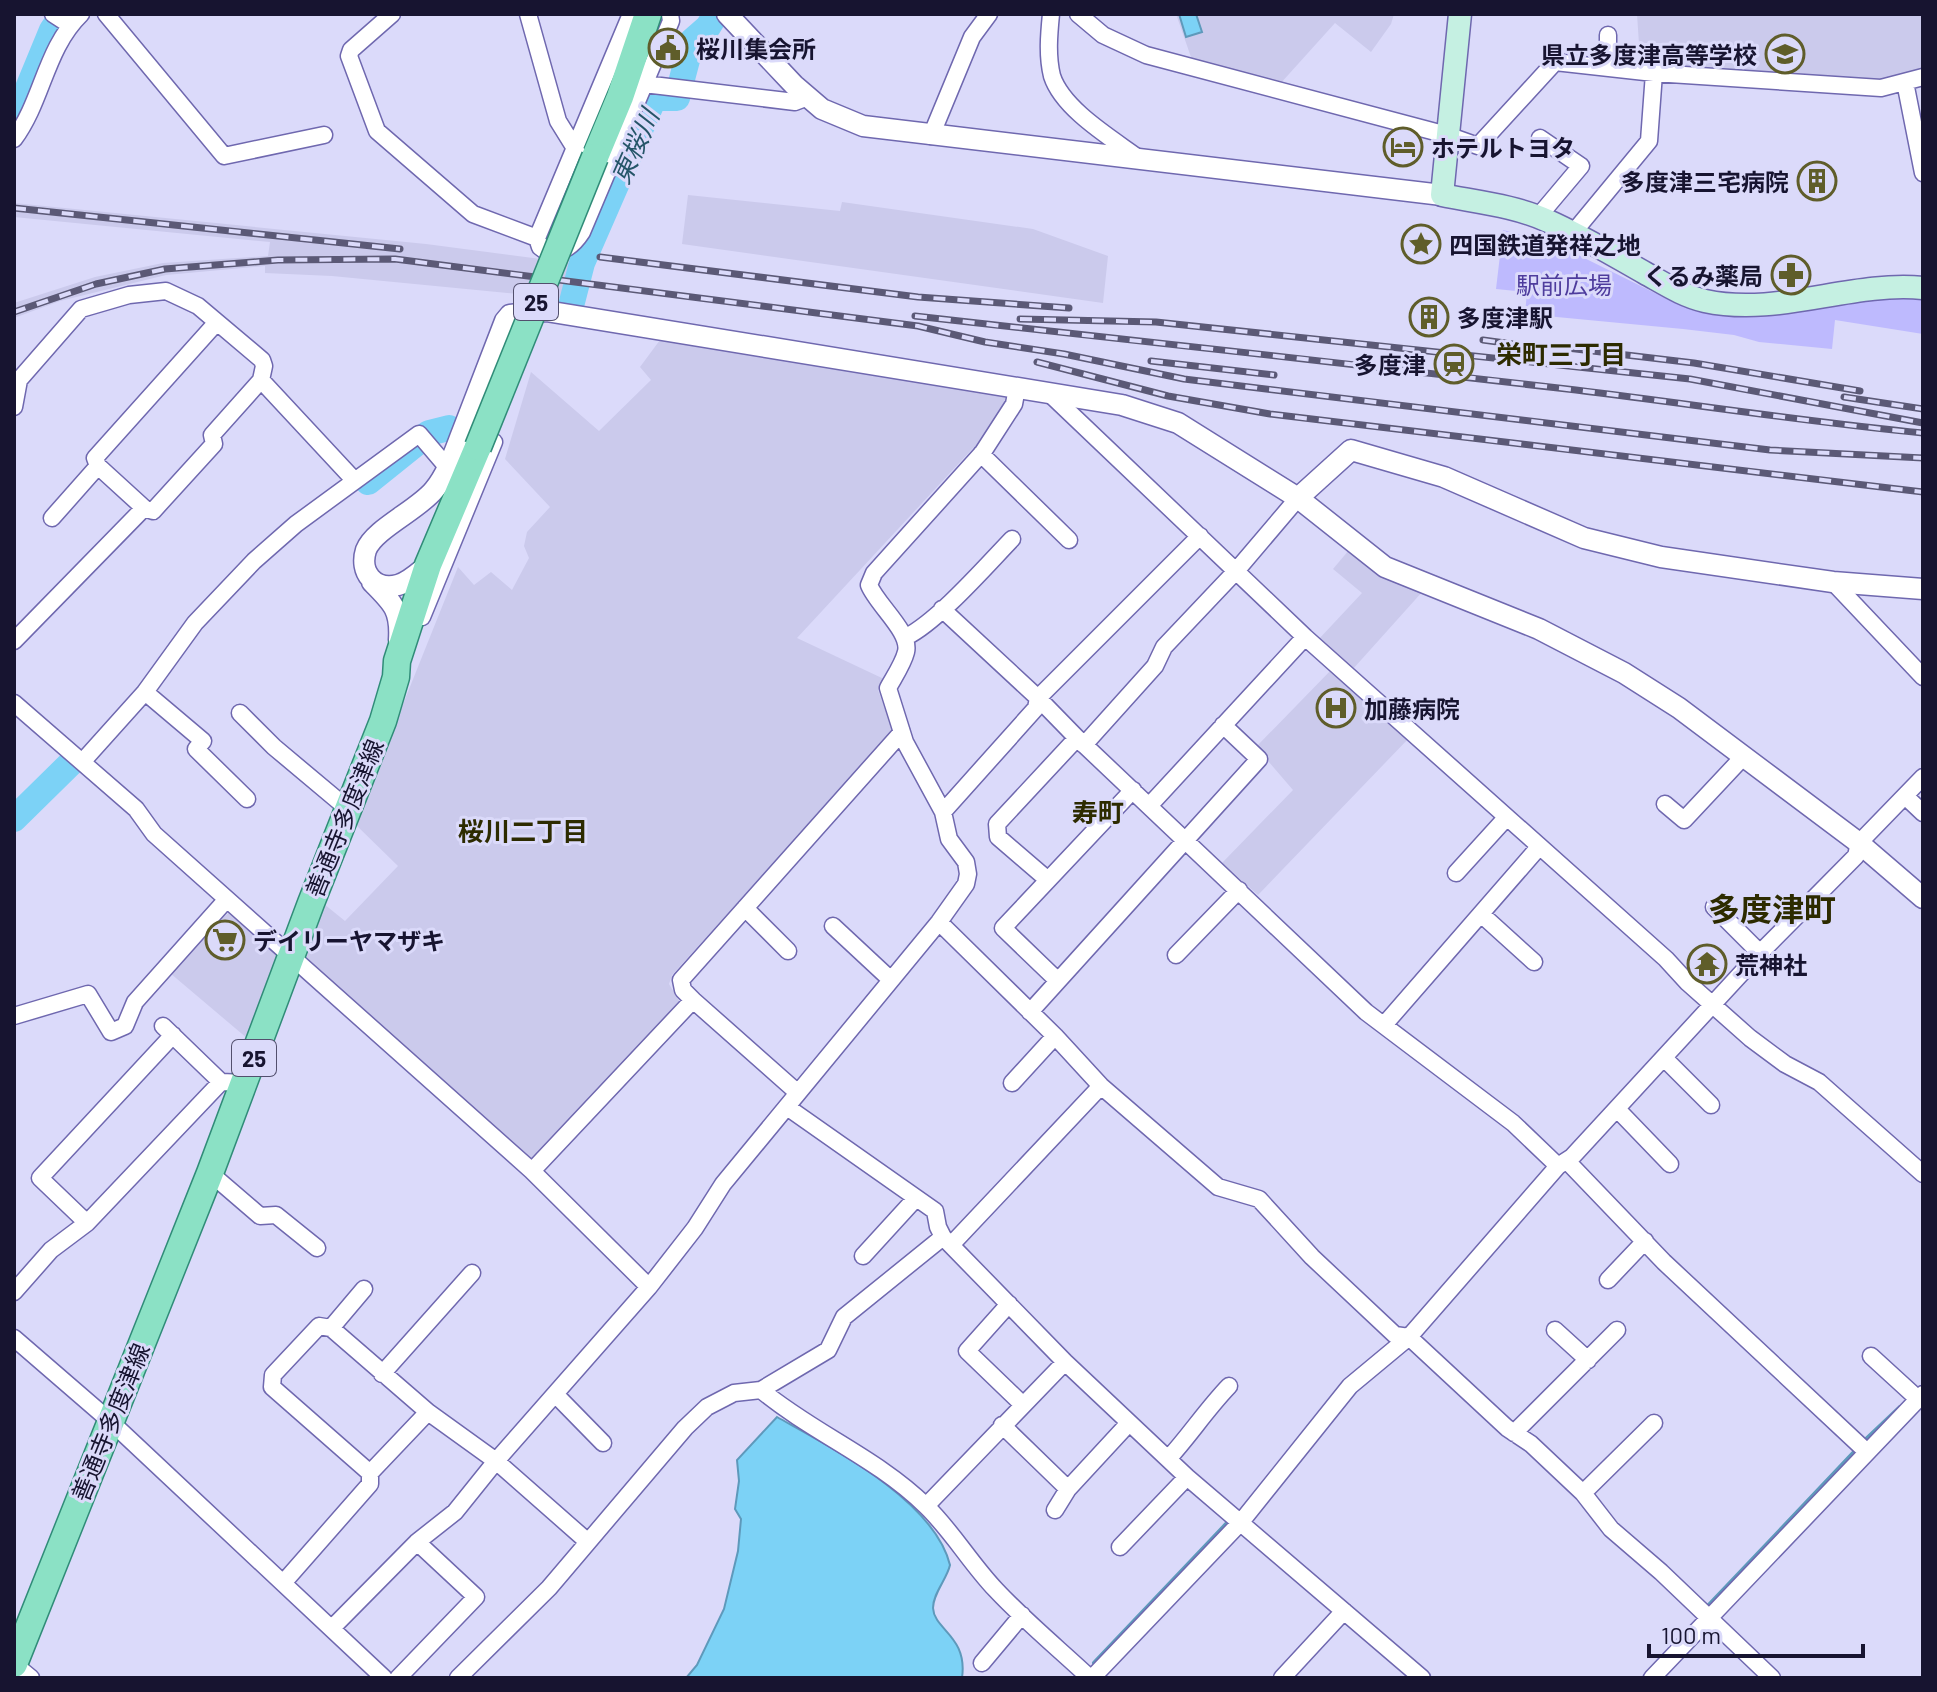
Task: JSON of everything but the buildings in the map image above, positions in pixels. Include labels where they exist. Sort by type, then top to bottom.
[{"type":"main road","name":"善通寺多度津線","points":[[15,1657],[210,1173],[233,1082],[293,957],[383,721],[428,565],[478,447],[586,153],[620,97],[648,14]]},
{"type":"main road","points":[[1460,14],[1442,195],[1538,217],[1573,233],[1677,292],[1731,305],[1761,305],[1886,287],[1923,288]]},
{"type":"street","points":[[106,14],[224,156],[324,135]]},
{"type":"street","points":[[392,14],[351,50],[349,56],[377,131],[473,214],[537,238]]},
{"type":"street","points":[[528,14],[558,121],[586,153]]},
{"type":"street","points":[[631,14],[586,153],[537,238],[540,247],[548,253],[558,252],[576,242],[582,232],[671,21],[670,14]]},
{"type":"street","points":[[931,136],[972,37],[989,14]]},
{"type":"street","points":[[1051,14],[1049,43],[1052,76],[1064,99],[1142,160]]},
{"type":"street","points":[[1078,14],[1103,35],[1146,55],[1447,135],[1478,146],[1555,62],[1654,73],[1881,88],[1923,77]]},
{"type":"street","points":[[14,139],[32,110],[64,18]]},
{"type":"street","points":[[731,18],[822,109],[863,126],[1442,195]]},
{"type":"street","points":[[1608,35],[1608,68]]},
{"type":"street","points":[[1573,233],[1649,141],[1654,73]]},
{"type":"street","points":[[1905,82],[1923,173]]},
{"type":"street","points":[[644,84],[795,102],[808,97]]},
{"type":"street","points":[[1538,217],[1581,166],[1540,138]]},
{"type":"street","points":[[14,407],[19,380],[81,309],[129,295],[166,291],[198,306],[217,322],[262,360],[261,380],[212,435],[214,444],[153,511],[144,508],[98,466],[95,458],[217,322]]},
{"type":"street","points":[[396,669],[434,590],[546,311]]},
{"type":"street","points":[[396,669],[400,625],[398,612],[365,572],[364,557],[368,545],[379,532],[409,514],[434,490],[448,468],[505,321],[510,315],[546,311],[1122,405],[1178,423],[1298,498],[1385,567],[1539,629],[1624,673],[1679,708],[1859,843],[1923,898]]},
{"type":"street","points":[[261,380],[355,481]]},
{"type":"street","points":[[333,1627],[417,1542],[455,1512],[649,1287],[695,1228],[723,1184],[939,922],[966,884],[966,862],[949,839],[943,812],[916,764],[888,688],[907,652],[906,637],[873,596],[869,585],[874,573],[981,454],[1014,404],[1017,388]]},
{"type":"street","points":[[1049,393],[1305,637],[1666,959],[1688,983],[1785,1064],[1819,1082],[1923,1174]]},
{"type":"street","points":[[83,761],[145,692],[195,623],[254,561],[296,524],[419,434],[448,468]]},
{"type":"street","points":[[1048,880],[998,837],[997,824],[1155,666],[1164,647],[1236,571],[1298,498],[1351,450],[1444,477],[1584,538],[1661,557],[1833,582],[1923,589]]},
{"type":"street","points":[[981,454],[1069,540]]},
{"type":"street","points":[[52,518],[98,466]]},
{"type":"street","points":[[14,641],[144,508]]},
{"type":"street","points":[[943,812],[1036,708],[1038,698],[1200,536]]},
{"type":"street","points":[[906,637],[942,609],[1012,539]]},
{"type":"street","points":[[372,582],[385,587],[399,585],[428,565]]},
{"type":"street","points":[[1833,582],[1923,677]]},
{"type":"street","points":[[942,609],[1366,1012],[1562,1164],[1867,1452]]},
{"type":"street","points":[[1149,806],[1305,637]]},
{"type":"street","points":[[145,692],[203,741],[196,749],[247,799]]},
{"type":"street","points":[[14,703],[136,809],[154,834],[532,1171],[649,1287]]},
{"type":"street","points":[[240,713],[274,747],[348,809]]},
{"type":"street","points":[[1030,1012],[1259,759],[1223,725]]},
{"type":"street","points":[[798,1093],[693,1000],[683,990],[681,980],[902,732]]},
{"type":"street","points":[[1665,804],[1684,820],[1744,756]]},
{"type":"street","points":[[761,1390],[790,1414],[862,1457],[926,1506],[996,1591],[1091,1678],[1241,1522],[1350,1386],[1409,1337],[1562,1164],[1617,1109],[1760,953],[1856,856],[1859,843],[1923,777]]},
{"type":"street","points":[[1058,981],[1003,928],[1133,790]]},
{"type":"street","points":[[1905,796],[1923,813]]},
{"type":"street","points":[[1456,873],[1506,818]]},
{"type":"street","points":[[1384,1025],[1539,847]]},
{"type":"street","points":[[1176,955],[1239,890]]},
{"type":"street","points":[[14,1016],[88,994],[111,1032],[125,1026],[135,1002],[227,899]]},
{"type":"street","points":[[1714,907],[1760,953]]},
{"type":"street","points":[[745,908],[788,951]]},
{"type":"street","points":[[1481,914],[1534,962]]},
{"type":"street","points":[[939,922],[1055,1036],[1101,1086],[1218,1187],[1259,1199],[1312,1257],[1395,1335],[1409,1337],[1514,1433],[1531,1444],[1583,1493],[1611,1529],[1772,1678]]},
{"type":"street","points":[[833,926],[891,980]]},
{"type":"street","points":[[532,1171],[693,1000]]},
{"type":"street","points":[[14,1292],[51,1250],[87,1223],[233,1082],[168,1030],[40,1178],[87,1223]]},
{"type":"street","points":[[1012,1083],[1055,1036]]},
{"type":"street","points":[[1664,1058],[1711,1105]]},
{"type":"street","points":[[458,1678],[549,1588],[685,1428],[707,1407],[734,1393],[761,1390],[828,1350],[844,1317],[947,1241],[1101,1086]]},
{"type":"street","points":[[787,1107],[935,1211],[938,1227],[947,1241],[1065,1362],[1187,1477],[1422,1678]]},
{"type":"street","points":[[1617,1109],[1670,1164]]},
{"type":"street","points":[[210,1173],[260,1216],[276,1215],[317,1248]]},
{"type":"street","points":[[863,1256],[916,1198]]},
{"type":"street","points":[[1608,1280],[1645,1241]]},
{"type":"street","points":[[382,1374],[472,1273]]},
{"type":"street","points":[[331,1328],[364,1289]]},
{"type":"street","points":[[1009,1304],[967,1351],[1022,1404]]},
{"type":"street","points":[[370,1473],[272,1387],[273,1375],[319,1326],[331,1328],[428,1412],[496,1461],[588,1542]]},
{"type":"street","points":[[1555,1330],[1588,1360]]},
{"type":"street","points":[[1514,1433],[1617,1330]]},
{"type":"street","points":[[14,1338],[110,1421],[333,1627],[373,1674]]},
{"type":"street","points":[[1652,1678],[1867,1452],[1917,1395],[1871,1356]]},
{"type":"street","points":[[926,1506],[1065,1362]]},
{"type":"street","points":[[1168,1459],[1197,1426],[1202,1414],[1229,1386]]},
{"type":"street","points":[[555,1394],[603,1443]]},
{"type":"street","points":[[284,1582],[370,1484],[370,1473],[428,1412]]},
{"type":"street","points":[[1055,1510],[1068,1489],[1129,1423]]},
{"type":"street","points":[[1583,1493],[1654,1423]]},
{"type":"street","points":[[1002,1425],[1068,1489]]},
{"type":"street","points":[[1120,1547],[1187,1477]]},
{"type":"street","points":[[398,1678],[476,1597],[417,1542]]},
{"type":"street","points":[[1282,1678],[1344,1611]]},
{"type":"street","points":[[982,1663],[1022,1615]]},
{"type":"street","points":[[15,1657],[31,1678]]},
{"type":"shaded area","points":[[1176,14],[1394,14],[1391,24],[1371,52],[1335,23],[1280,84],[1192,60]]},
{"type":"shaded area","name":"県立多度津高等学校","points":[[1637,14],[1923,14],[1923,70],[1879,82],[1655,64],[1639,44]]},
{"type":"shaded area","points":[[688,195],[840,211],[842,202],[1033,229],[1108,256],[1103,303],[682,244]]},
{"type":"shaded area","points":[[14,203],[426,244],[579,264],[570,299],[332,276],[265,273],[265,266],[166,275],[60,301],[14,318],[14,303],[95,277],[163,263],[268,256],[270,242],[14,217]]},
{"type":"shaded area","points":[[660,340],[965,384],[1003,394],[1007,401],[976,448],[797,638],[884,679],[878,690],[893,731],[672,975],[669,984],[682,1006],[532,1164],[305,962],[324,904],[345,921],[398,866],[355,824],[458,567],[474,585],[491,572],[512,590],[529,558],[524,546],[527,532],[550,507],[505,459],[531,372],[599,431],[651,380],[640,367]]},
{"type":"shaded area","name":"加藤病院","points":[[1349,550],[1423,591],[1344,679],[1410,737],[1258,895],[1222,863],[1293,790],[1256,747],[1332,669],[1318,640],[1362,593],[1333,569]]},
{"type":"shaded area","points":[[232,910],[282,955],[248,1039],[170,973],[200,937]]},
{"type":"green space","name":"駅前広場","points":[[1503,230],[1554,243],[1673,302],[1708,311],[1773,315],[1869,299],[1923,299],[1923,334],[1835,320],[1832,349],[1759,342],[1734,335],[1683,329],[1525,314],[1527,292],[1496,289]]},
{"type":"water","points":[[1179,14],[1196,14],[1202,32],[1186,37]]},
{"type":"water","points":[[777,1417],[878,1478],[924,1519],[940,1541],[950,1565],[933,1608],[935,1616],[960,1652],[962,1678],[686,1678],[697,1665],[724,1609],[738,1551],[741,1519],[735,1509],[739,1481],[737,1460]]},
{"type":"waterway","points":[[14,122],[52,30],[63,14]]},
{"type":"waterway","name":"東桜川","points":[[572,302],[582,263],[654,98],[677,98],[692,41],[708,27],[716,14]]},
{"type":"waterway","name":"東桜川","points":[[368,482],[429,433],[449,428]]},
{"type":"waterway","name":"東桜川","points":[[14,819],[72,762]]},
{"type":"waterway","points":[[1864,1441],[1900,1407]]},
{"type":"waterway","points":[[1706,1608],[1856,1450]]},
{"type":"waterway","points":[[1094,1663],[1227,1523]]},
{"type":"railway","points":[[14,208],[400,249]]},
{"type":"railway","points":[[600,257],[918,297],[1069,308]]},
{"type":"railway","points":[[14,312],[96,284],[165,269],[278,260],[395,259],[918,326],[985,342],[1064,354],[1184,379],[1770,450],[1923,458]]},
{"type":"railway","points":[[915,316],[1493,380],[1923,433]]},
{"type":"railway","points":[[1020,319],[1156,322],[1690,379],[1923,423]]},
{"type":"railway","points":[[1483,340],[1527,346]]},
{"type":"railway","points":[[1559,347],[1694,363],[1860,391]]},
{"type":"railway","points":[[1151,361],[1274,375]]},
{"type":"railway","points":[[1037,362],[1168,396],[1270,414],[1923,492]]},
{"type":"railway","points":[[1844,397],[1923,409]]},
{"type":"place","name":"桜川集会所","points":[[668,48]]},
{"type":"place","name":"県立多度津高等学校","points":[[1785,54]]},
{"type":"place","name":"ホテルトヨタ","points":[[1403,147]]},
{"type":"place","name":"多度津三宅病院","points":[[1817,181]]},
{"type":"place","name":"四国鉄道発祥之地","points":[[1421,244]]},
{"type":"place","name":"くるみ薬局","points":[[1791,275]]},
{"type":"place","name":"多度津駅","points":[[1429,317]]},
{"type":"place","name":"多度津","points":[[1454,364]]},
{"type":"place","name":"加藤病院","points":[[1336,708]]},
{"type":"place","name":"デイリーヤマザキ","points":[[225,940]]},
{"type":"place","name":"荒神社","points":[[1707,964]]},
{"type":"district","name":"栄町三丁目","points":[[1561,353]]},
{"type":"district","name":"寿町","points":[[1098,811]]},
{"type":"district","name":"桜川二丁目","points":[[523,830]]},
{"type":"district","name":"多度津町","points":[[1772,908]]}]
